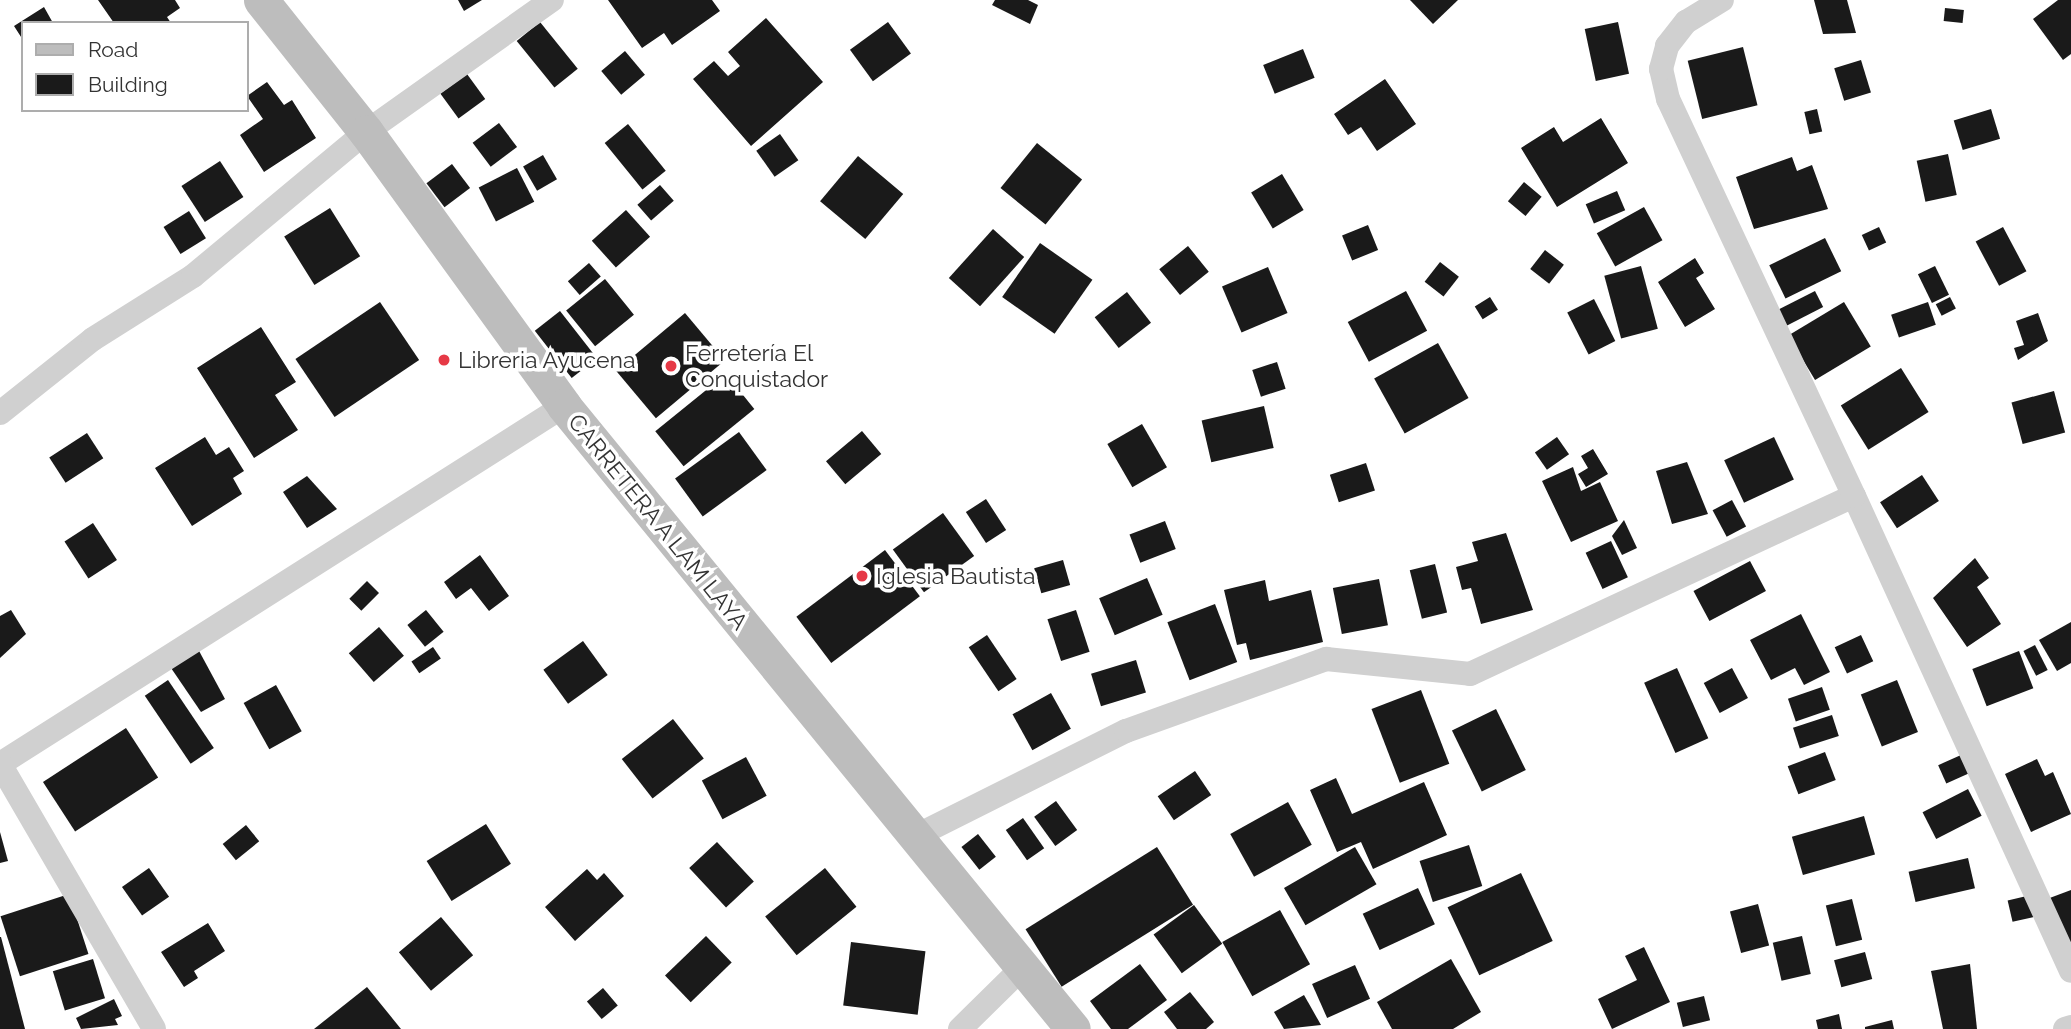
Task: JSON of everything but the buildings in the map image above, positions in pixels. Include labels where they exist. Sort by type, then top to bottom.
[{"type":"main road","name":"CARRETERA A LAM LAYA","points":[[261,0],[366,132],[564,406],[912,838],[1020,970],[1073,1029]]},
{"type":"street","points":[[0,413],[93,339],[193,276],[366,132],[552,0]]},
{"type":"street","points":[[1722,0],[1686,22],[1667,46],[1661,69],[1668,99],[1854,496],[2071,971]]},
{"type":"street","points":[[155,1029],[0,764],[564,406]]},
{"type":"street","points":[[912,838],[1126,731],[1326,659],[1470,674],[1854,496]]},
{"type":"street","points":[[960,1029],[1020,970]]},
{"type":"street","points":[[2066,1029],[2071,1027]]},
{"type":"place","name":"Libreria Ayucena","points":[[444,360]]},
{"type":"place","name":"Ferretería El Conquistador","points":[[671,366]]},
{"type":"place","name":"Iglesia Bautista","points":[[862,576]]}]
